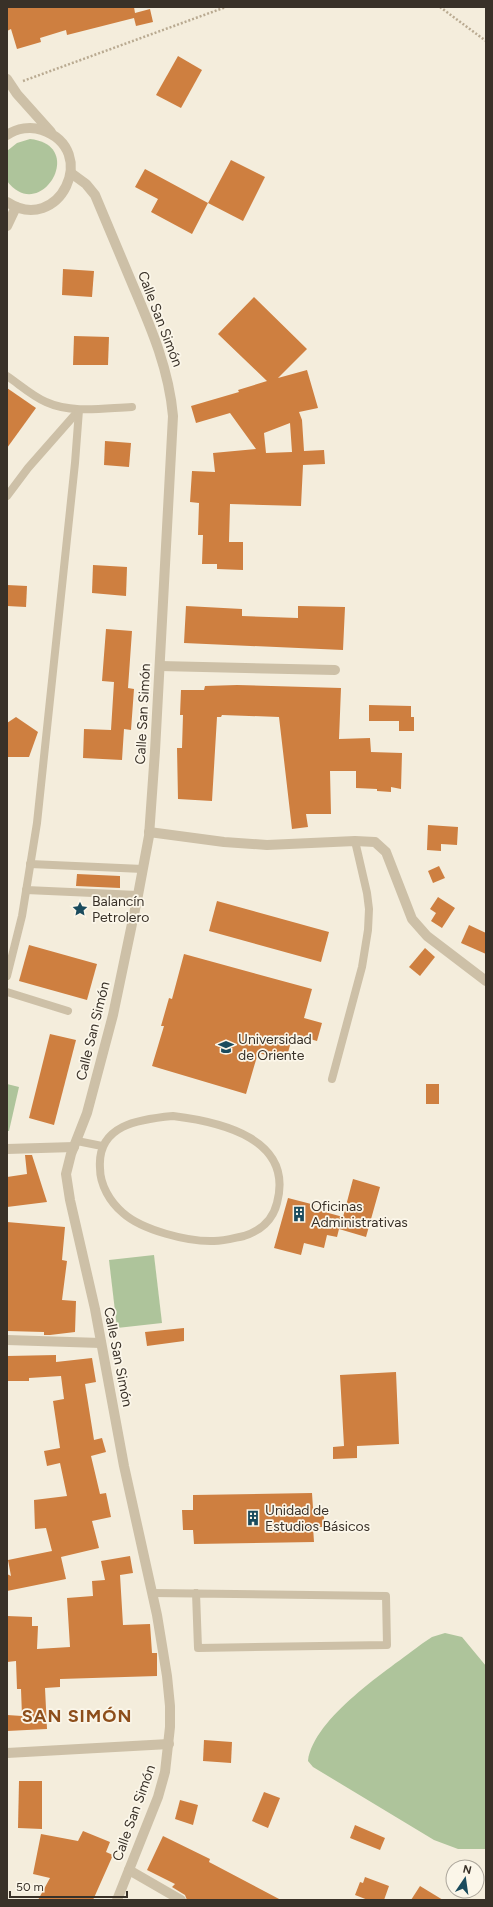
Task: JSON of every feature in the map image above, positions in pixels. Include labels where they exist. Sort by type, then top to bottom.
[{"type":"street","points":[[7,226],[12,204],[31,209],[50,204],[64,191],[71,173],[68,154],[57,138],[28,108],[9,82]]},
{"type":"street","points":[[7,135],[20,129],[29,128],[48,132],[57,138]]},
{"type":"street","name":"Calle San Simón","points":[[71,173],[86,184],[95,196],[157,343],[172,398],[173,416],[160,666],[149,832],[138,895],[112,1016],[87,1113],[75,1144],[66,1174],[101,1343],[124,1466],[152,1593],[167,1676],[170,1727],[165,1772],[158,1797],[117,1900]]},
{"type":"street","points":[[160,666],[336,670]]},
{"type":"street","points":[[149,832],[216,842],[267,845],[355,841],[375,842],[386,852],[412,919],[427,936],[486,981]]},
{"type":"street","points":[[7,1149],[75,1144]]},
{"type":"street","points":[[7,1340],[101,1343]]},
{"type":"street","points":[[7,1753],[169,1744]]},
{"type":"street","points":[[129,1870],[181,1900]]},
{"type":"lane","points":[[7,376],[45,402],[79,410],[132,407]]},
{"type":"lane","points":[[7,496],[28,468],[79,410]]},
{"type":"lane","points":[[7,976],[22,916],[36,823],[76,462],[79,410]]},
{"type":"lane","points":[[332,1079],[362,967],[368,930],[369,910],[367,893],[355,841]]},
{"type":"lane","points":[[30,864],[143,870]]},
{"type":"lane","points":[[26,890],[138,895]]},
{"type":"lane","points":[[7,992],[68,1011]]},
{"type":"lane","points":[[173,1116],[194,1119],[236,1132],[270,1152],[275,1162],[280,1188],[275,1211],[259,1229],[229,1240],[199,1241],[147,1226],[124,1214],[115,1206],[104,1188],[100,1174],[99,1162],[102,1146],[112,1134],[122,1128],[140,1121],[157,1117],[173,1116]]},
{"type":"lane","points":[[75,1144],[102,1146]]},
{"type":"lane","points":[[152,1593],[196,1593],[386,1596],[387,1645],[198,1648],[196,1593]]},
{"type":"path","points":[[9,82],[226,7]]},
{"type":"path","points":[[440,7],[486,41]]},
{"type":"green space","points":[[30,139],[47,144],[56,154],[57,167],[53,179],[44,189],[33,194],[20,192],[7,181],[7,151],[17,143]]},
{"type":"green space","points":[[7,1084],[19,1087],[9,1131],[7,1131]]},
{"type":"green space","points":[[154,1255],[162,1323],[117,1328],[109,1260]]},
{"type":"green space","points":[[445,1633],[462,1637],[486,1666],[486,1849],[458,1849],[434,1840],[313,1767],[308,1761],[313,1744],[338,1711],[373,1681],[423,1643],[432,1637]]},
{"type":"building","points":[[7,7],[134,7],[135,13],[150,9],[153,22],[136,26],[134,18],[67,35],[66,30],[40,38],[41,42],[17,49],[11,29],[7,31]]},
{"type":"building","points":[[178,56],[202,70],[181,108],[156,95]]},
{"type":"building","points":[[231,160],[265,177],[243,221],[208,203]]},
{"type":"building","points":[[145,169],[208,203],[192,234],[151,212],[158,199],[135,187]]},
{"type":"building","points":[[63,269],[94,271],[92,297],[62,295]]},
{"type":"building","points":[[254,297],[307,349],[278,378],[307,370],[318,408],[299,412],[302,420],[304,451],[324,450],[325,464],[303,465],[301,506],[230,504],[229,542],[243,542],[243,570],[217,569],[217,564],[202,564],[203,535],[198,535],[199,503],[190,502],[192,471],[215,472],[213,453],[256,449],[230,413],[196,423],[191,406],[239,392],[238,390],[267,381],[218,334]],"holes":[[[290,423],[292,452],[266,453],[264,433]]]},
{"type":"building","points":[[74,336],[109,337],[108,365],[73,365]]},
{"type":"building","points":[[7,388],[36,408],[7,448]]},
{"type":"building","points":[[105,441],[131,443],[129,467],[104,465]]},
{"type":"building","points":[[93,565],[127,567],[126,596],[92,593]]},
{"type":"building","points":[[7,585],[27,586],[26,607],[7,606]]},
{"type":"building","points":[[186,606],[242,609],[242,616],[298,618],[298,606],[345,607],[343,650],[184,643]]},
{"type":"building","points":[[106,629],[132,631],[128,688],[134,689],[131,730],[124,729],[122,760],[83,758],[84,729],[111,730],[114,682],[102,681]]},
{"type":"building","points":[[237,685],[341,688],[339,739],[370,738],[371,752],[402,753],[401,789],[391,787],[391,792],[377,791],[377,789],[356,788],[356,771],[330,771],[331,814],[306,814],[308,827],[292,829],[279,717],[222,715],[221,717],[217,717],[212,801],[178,799],[177,748],[182,748],[183,715],[180,715],[181,690],[204,690],[205,686]]},
{"type":"building","points":[[369,705],[411,706],[411,717],[414,717],[414,731],[399,731],[399,721],[369,721]]},
{"type":"building","points":[[16,717],[38,732],[29,757],[7,757],[7,723]]},
{"type":"building","points":[[428,825],[458,827],[457,845],[441,844],[441,851],[427,850]]},
{"type":"building","points":[[439,866],[445,878],[433,883],[428,871]]},
{"type":"building","points":[[77,874],[120,876],[120,888],[76,886]]},
{"type":"building","points":[[438,897],[455,908],[442,928],[431,921],[436,913],[430,909]]},
{"type":"building","points":[[217,901],[329,932],[321,962],[209,931]]},
{"type":"building","points":[[469,925],[486,933],[486,954],[461,943]]},
{"type":"building","points":[[29,945],[97,964],[87,1000],[19,981]]},
{"type":"building","points":[[425,948],[435,957],[420,976],[409,967]]},
{"type":"building","points":[[184,954],[312,989],[304,1018],[322,1023],[317,1041],[293,1034],[286,1060],[258,1053],[246,1094],[152,1066],[164,1026],[161,1026],[169,998],[172,999]]},
{"type":"building","points":[[50,1034],[76,1040],[54,1125],[29,1118]]},
{"type":"building","points":[[426,1084],[439,1084],[439,1104],[426,1104]]},
{"type":"building","points":[[25,1155],[32,1155],[47,1202],[7,1207],[7,1177],[27,1174]]},
{"type":"building","name":"Oficinas Administrativas","points":[[353,1179],[380,1187],[366,1237],[339,1229],[337,1237],[327,1235],[324,1248],[304,1243],[301,1255],[274,1248],[288,1198],[315,1205],[314,1209],[343,1217]]},
{"type":"building","points":[[7,1222],[65,1227],[62,1260],[67,1261],[62,1300],[76,1301],[75,1332],[44,1335],[44,1332],[7,1331]]},
{"type":"building","points":[[184,1328],[184,1341],[147,1346],[145,1332]]},
{"type":"building","points":[[56,1355],[56,1362],[92,1358],[96,1382],[85,1384],[94,1440],[102,1438],[106,1452],[91,1456],[100,1494],[106,1493],[111,1517],[92,1521],[99,1548],[61,1557],[66,1579],[7,1591],[7,1574],[11,1576],[8,1560],[52,1551],[46,1528],[35,1529],[34,1500],[67,1496],[60,1463],[47,1466],[44,1451],[60,1448],[53,1401],[64,1399],[61,1376],[29,1378],[29,1381],[7,1381],[7,1356]]},
{"type":"building","points":[[396,1372],[399,1444],[357,1446],[357,1458],[333,1459],[333,1447],[344,1446],[340,1375]]},
{"type":"building","name":"Unidad de Estudios Básicos","points":[[312,1493],[313,1508],[324,1507],[324,1527],[313,1527],[314,1542],[194,1544],[193,1530],[183,1530],[182,1510],[193,1510],[193,1495]]},
{"type":"building","points":[[130,1556],[133,1573],[120,1575],[123,1625],[150,1624],[152,1653],[157,1653],[157,1676],[60,1679],[60,1687],[45,1688],[47,1729],[7,1731],[7,1715],[22,1716],[21,1689],[17,1689],[16,1661],[7,1662],[7,1616],[32,1617],[32,1626],[38,1626],[37,1649],[70,1647],[67,1598],[93,1596],[92,1581],[105,1580],[101,1561]]},
{"type":"building","points":[[204,1740],[232,1742],[231,1763],[203,1761]]},
{"type":"building","points":[[19,1781],[42,1781],[42,1829],[18,1828]]},
{"type":"building","points":[[264,1792],[280,1798],[268,1828],[252,1821]]},
{"type":"building","points":[[180,1800],[198,1805],[193,1825],[175,1819]]},
{"type":"building","points":[[355,1825],[385,1838],[380,1850],[350,1838]]},
{"type":"building","points":[[83,1831],[110,1842],[106,1852],[113,1855],[93,1900],[38,1900],[50,1878],[33,1874],[41,1834],[78,1841]]},
{"type":"building","points":[[163,1836],[210,1859],[209,1862],[281,1900],[187,1900],[185,1895],[172,1887],[175,1884],[147,1870]]},
{"type":"building","points":[[365,1877],[389,1886],[384,1900],[368,1900],[355,1895],[360,1882],[363,1883]]},
{"type":"building","points":[[420,1886],[443,1900],[411,1900]]},
{"type":"place","name":"Balancín Petrolero","points":[[80,909]]},
{"type":"place","name":"Universidad de Oriente","points":[[226,1047]]},
{"type":"place","name":"Oficinas Administrativas","points":[[299,1214]]},
{"type":"place","name":"Unidad de Estudios Básicos","points":[[253,1518]]},
{"type":"district","name":"SAN SIMÓN","points":[[77,1716]]}]
